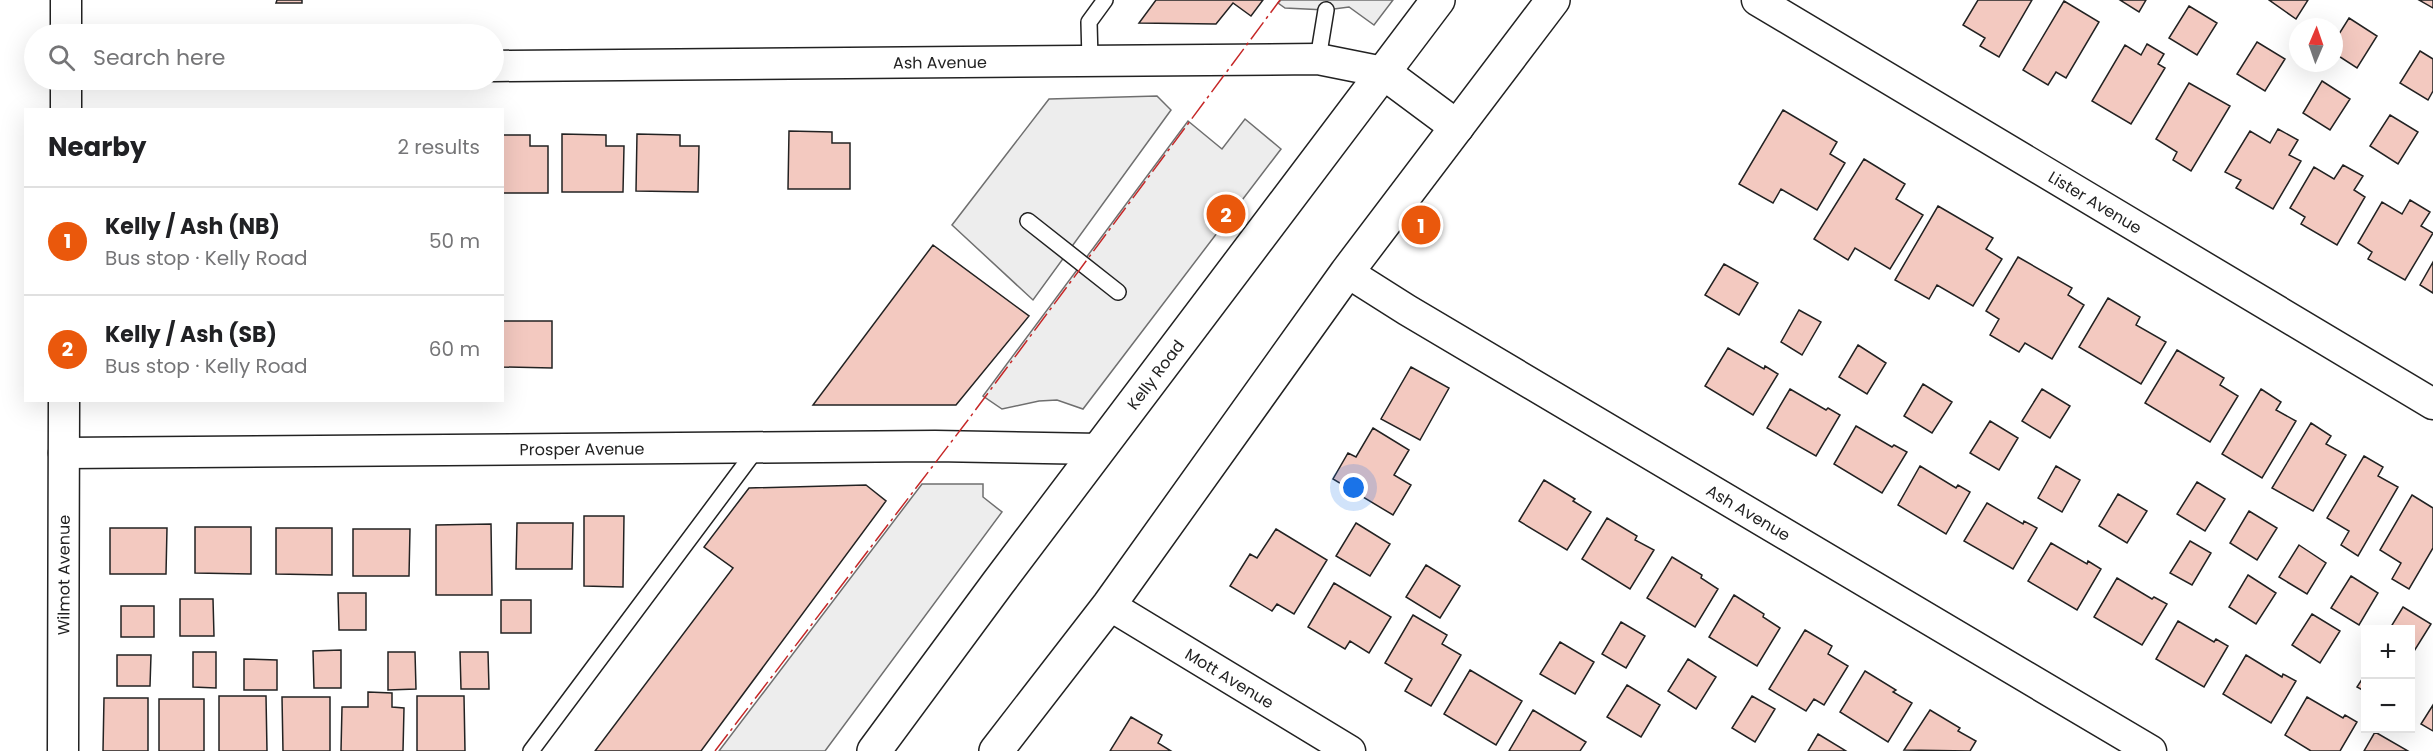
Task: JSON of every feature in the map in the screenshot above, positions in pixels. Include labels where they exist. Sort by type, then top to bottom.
[{"type":"street","points":[[66,0],[66,24]]},
{"type":"street","name":"Kelly Road","points":[[874,751],[1438,0]]},
{"type":"street","points":[[996,751],[1109,605],[1347,272],[1553,0]]},
{"type":"street","name":"Lister Avenue","points":[[1757,0],[2433,405]]},
{"type":"street","name":"Ash Avenue","points":[[504,66],[1318,59],[1383,72]]},
{"type":"street","points":[[1383,72],[1457,127]]},
{"type":"street","points":[[66,90],[66,108]]},
{"type":"street","name":"Ash Avenue","points":[[1347,272],[2151,751]]},
{"type":"street","name":"Wilmot Avenue","points":[[63,751],[64,402]]},
{"type":"street","name":"Prosper Avenue","points":[[64,453],[964,446],[1100,449]]},
{"type":"street","name":"Mott Avenue","points":[[1109,605],[1350,751]]},
{"type":"lane","points":[[1090,60],[1089,22],[1105,0]]},
{"type":"lane","points":[[1318,59],[1326,10]]},
{"type":"lane","points":[[1028,221],[1118,292]]},
{"type":"lane","points":[[531,751],[758,447]]},
{"type":"shaded area","points":[[1281,0],[1393,0],[1374,25],[1349,7],[1326,10],[1285,8],[1278,3]]},
{"type":"shaded area","points":[[1157,96],[1171,110],[1033,300],[952,225],[1049,99]]},
{"type":"shaded area","points":[[1245,119],[1281,149],[1083,409],[1057,400],[1039,401],[1002,409],[983,396],[1188,121],[1222,149]]},
{"type":"shaded area","points":[[922,484],[983,484],[983,497],[1002,512],[825,751],[719,751]]},
{"type":"building","points":[[277,0],[302,0],[302,3],[276,3]]},
{"type":"building","points":[[1156,0],[1263,0],[1251,16],[1233,3],[1216,24],[1139,23]]},
{"type":"building","points":[[1978,0],[2032,0],[1999,57],[1980,46],[1985,38],[1963,25]]},
{"type":"building","points":[[2120,0],[2146,0],[2139,12]]},
{"type":"building","points":[[2269,0],[2308,0],[2295,18]]},
{"type":"building","points":[[2419,0],[2433,0],[2433,8]]},
{"type":"building","points":[[2064,1],[2099,22],[2066,78],[2056,72],[2048,85],[2023,70]]},
{"type":"building","points":[[2189,6],[2217,23],[2197,55],[2169,38]]},
{"type":"building","points":[[2349,18],[2377,36],[2357,68],[2343,59],[2343,28]]},
{"type":"building","points":[[2257,42],[2285,59],[2265,91],[2237,74]]},
{"type":"building","points":[[2147,44],[2164,54],[2158,64],[2165,68],[2131,124],[2092,101],[2125,45],[2141,55]]},
{"type":"building","points":[[2420,51],[2433,59],[2433,91],[2428,100],[2400,83]]},
{"type":"building","points":[[2322,81],[2350,99],[2330,130],[2303,113]]},
{"type":"building","points":[[2189,83],[2230,106],[2191,171],[2173,160],[2177,152],[2156,139]]},
{"type":"building","points":[[1783,110],[1837,142],[1830,154],[1845,163],[1817,210],[1781,189],[1773,203],[1739,184]]},
{"type":"building","points":[[2390,115],[2418,132],[2398,164],[2370,146]]},
{"type":"building","points":[[2278,129],[2298,140],[2289,155],[2301,161],[2273,209],[2236,188],[2241,180],[2225,172],[2250,131],[2270,143]]},
{"type":"building","points":[[789,131],[832,132],[832,143],[850,143],[850,189],[788,189]]},
{"type":"building","points":[[562,134],[606,135],[606,146],[624,146],[623,192],[562,192]]},
{"type":"building","points":[[637,134],[680,135],[680,146],[699,146],[698,192],[636,191]]},
{"type":"building","points":[[504,135],[530,135],[530,146],[548,146],[548,193],[504,193]]},
{"type":"building","points":[[1864,159],[1905,184],[1896,199],[1923,215],[1890,269],[1855,248],[1848,260],[1814,239]]},
{"type":"building","points":[[2343,165],[2363,176],[2354,190],[2365,197],[2337,245],[2301,224],[2305,217],[2290,208],[2314,167],[2334,179]]},
{"type":"building","points":[[2410,200],[2430,212],[2421,226],[2433,233],[2405,280],[2368,259],[2372,252],[2358,243],[2382,202],[2402,214]]},
{"type":"building","points":[[1938,206],[1993,238],[1986,249],[2002,259],[1973,306],[1937,285],[1929,299],[1895,280]]},
{"type":"building","points":[[933,245],[1029,316],[956,405],[813,405]]},
{"type":"building","points":[[2018,257],[2072,288],[2068,295],[2084,305],[2052,359],[2025,343],[2019,352],[1990,335],[1999,319],[1986,311]]},
{"type":"building","points":[[2433,262],[2433,293],[2420,285]]},
{"type":"building","points":[[1724,264],[1758,283],[1739,315],[1705,295]]},
{"type":"building","points":[[2108,298],[2140,317],[2136,325],[2166,342],[2141,384],[2079,347]]},
{"type":"building","points":[[1799,310],[1821,322],[1802,355],[1781,342]]},
{"type":"building","points":[[504,321],[552,321],[552,368],[504,367]]},
{"type":"building","points":[[1858,345],[1886,363],[1867,394],[1839,377]]},
{"type":"building","points":[[1728,348],[1764,369],[1765,366],[1778,374],[1753,415],[1705,386]]},
{"type":"building","points":[[2177,350],[2224,378],[2220,385],[2238,396],[2210,442],[2145,403]]},
{"type":"building","points":[[1411,367],[1449,388],[1420,440],[1381,419]]},
{"type":"building","points":[[1923,384],[1952,402],[1932,433],[1904,416]]},
{"type":"building","points":[[1790,389],[1826,410],[1828,408],[1840,415],[1816,456],[1767,428]]},
{"type":"building","points":[[2042,389],[2070,406],[2050,438],[2022,421]]},
{"type":"building","points":[[2261,389],[2281,402],[2276,410],[2296,421],[2262,478],[2222,454]]},
{"type":"building","points":[[1990,421],[2018,438],[1999,470],[1970,453]]},
{"type":"building","points":[[2311,423],[2331,436],[2326,444],[2346,455],[2313,511],[2272,488]]},
{"type":"building","points":[[1856,426],[1892,447],[1894,445],[1907,452],[1882,493],[1834,464]]},
{"type":"building","points":[[1373,428],[1409,450],[1394,475],[1411,485],[1393,515],[1333,479],[1348,453],[1356,457]]},
{"type":"building","points":[[2364,456],[2383,467],[2378,476],[2398,487],[2358,556],[2341,545],[2349,531],[2327,518]]},
{"type":"building","points":[[1920,466],[1956,488],[1958,485],[1970,492],[1946,534],[1898,505]]},
{"type":"building","points":[[2056,466],[2080,480],[2062,512],[2038,498]]},
{"type":"building","points":[[1544,480],[1591,512],[1567,550],[1519,521]]},
{"type":"building","points":[[2197,482],[2225,499],[2205,531],[2177,514]]},
{"type":"building","points":[[866,485],[886,501],[701,751],[595,751],[733,568],[704,547],[749,488]]},
{"type":"building","points":[[2118,494],[2147,511],[2127,543],[2099,526]]},
{"type":"building","points":[[2412,495],[2433,508],[2433,548],[2409,589],[2392,579],[2401,563],[2380,550]]},
{"type":"building","points":[[1987,503],[2023,524],[2024,521],[2037,528],[2013,569],[1964,541]]},
{"type":"building","points":[[2249,511],[2277,528],[2257,560],[2230,543]]},
{"type":"building","points":[[584,516],[624,516],[623,587],[584,586]]},
{"type":"building","points":[[1607,518],[1637,536],[1635,540],[1654,550],[1630,589],[1582,559]]},
{"type":"building","points":[[517,523],[573,523],[572,569],[516,569]]},
{"type":"building","points":[[1356,523],[1390,544],[1370,576],[1336,556]]},
{"type":"building","points":[[491,524],[492,595],[436,595],[436,525]]},
{"type":"building","points":[[195,527],[251,527],[251,574],[195,573]]},
{"type":"building","points":[[110,528],[167,528],[166,574],[110,574]]},
{"type":"building","points":[[276,528],[332,528],[332,575],[276,574]]},
{"type":"building","points":[[353,529],[410,529],[409,576],[353,576]]},
{"type":"building","points":[[1276,529],[1327,560],[1294,614],[1277,604],[1272,611],[1230,586],[1250,554],[1257,558]]},
{"type":"building","points":[[2190,541],[2211,553],[2192,585],[2170,573]]},
{"type":"building","points":[[2051,543],[2087,564],[2088,561],[2101,569],[2077,610],[2028,581]]},
{"type":"building","points":[[2299,545],[2326,563],[2307,594],[2279,577]]},
{"type":"building","points":[[1672,557],[1702,575],[1701,578],[1718,589],[1695,627],[1647,598]]},
{"type":"building","points":[[1426,565],[1460,586],[1440,618],[1406,597]]},
{"type":"building","points":[[2248,575],[2276,593],[2256,624],[2229,607]]},
{"type":"building","points":[[2351,576],[2378,593],[2359,625],[2331,608]]},
{"type":"building","points":[[2117,578],[2152,599],[2154,597],[2167,604],[2142,645],[2094,617]]},
{"type":"building","points":[[1334,583],[1391,617],[1369,653],[1350,641],[1345,649],[1308,627]]},
{"type":"building","points":[[338,593],[366,593],[366,630],[339,630]]},
{"type":"building","points":[[1734,595],[1764,614],[1763,617],[1780,628],[1757,666],[1709,637]]},
{"type":"building","points":[[180,599],[213,599],[214,636],[180,636]]},
{"type":"building","points":[[501,600],[531,600],[531,633],[501,633]]},
{"type":"building","points":[[121,606],[154,606],[154,637],[121,637]]},
{"type":"building","points":[[2403,607],[2431,624],[2415,650],[2415,625],[2392,625]]},
{"type":"building","points":[[2312,614],[2340,631],[2320,663],[2292,645]]},
{"type":"building","points":[[1413,615],[1447,635],[1442,644],[1461,655],[1431,706],[1405,691],[1412,679],[1385,663]]},
{"type":"building","points":[[2178,621],[2214,642],[2216,639],[2228,646],[2204,687],[2156,659]]},
{"type":"building","points":[[1621,622],[1645,636],[1626,668],[1602,654]]},
{"type":"building","points":[[1805,630],[1832,646],[1828,654],[1848,666],[1824,705],[1814,699],[1806,711],[1769,689]]},
{"type":"building","points":[[1560,642],[1594,662],[1575,694],[1540,674]]},
{"type":"building","points":[[341,650],[341,688],[314,688],[313,651]]},
{"type":"building","points":[[193,652],[216,652],[216,688],[193,687]]},
{"type":"building","points":[[388,652],[415,652],[416,689],[388,690]]},
{"type":"building","points":[[460,652],[488,652],[489,689],[461,689]]},
{"type":"building","points":[[117,655],[151,655],[150,686],[117,686]]},
{"type":"building","points":[[2246,655],[2282,677],[2283,674],[2296,681],[2271,723],[2223,694]]},
{"type":"building","points":[[244,659],[277,660],[277,690],[244,690]]},
{"type":"building","points":[[1688,659],[1716,677],[1696,709],[1668,691]]},
{"type":"building","points":[[1470,670],[1522,701],[1496,745],[1444,714]]},
{"type":"building","points":[[1865,671],[1912,703],[1888,742],[1840,712]]},
{"type":"building","points":[[1627,685],[1660,705],[1641,737],[1607,717]]},
{"type":"building","points":[[368,692],[392,693],[392,707],[404,708],[403,751],[341,751],[342,707],[368,707]]},
{"type":"building","points":[[219,696],[266,696],[267,751],[219,751]]},
{"type":"building","points":[[417,696],[464,696],[465,751],[417,751]]},
{"type":"building","points":[[1752,696],[1775,709],[1755,742],[1732,728]]},
{"type":"building","points":[[282,697],[330,697],[330,751],[283,751]]},
{"type":"building","points":[[2307,697],[2343,718],[2345,715],[2357,722],[2340,751],[2311,751],[2285,735]]},
{"type":"building","points":[[104,698],[148,698],[148,751],[103,751]]},
{"type":"building","points":[[159,699],[204,699],[204,751],[159,751]]},
{"type":"building","points":[[2433,705],[2433,731],[2421,724]]},
{"type":"building","points":[[1533,710],[1586,742],[1580,751],[1509,751]]},
{"type":"building","points":[[1930,710],[1960,728],[1958,731],[1976,741],[1970,751],[1904,750]]},
{"type":"building","points":[[1131,717],[1162,735],[1158,743],[1171,751],[1110,751]]},
{"type":"building","points":[[2374,733],[2377,733],[2408,751],[2364,751]]},
{"type":"building","points":[[1818,734],[1846,751],[1808,751]]},
{"type":"power","points":[[715,751],[968,420],[1280,0]]},
{"type":"place","name":"Kelly / Ash (SB)","points":[[1226,214]]},
{"type":"place","name":"Kelly / Ash (NB)","points":[[1421,225]]}]
